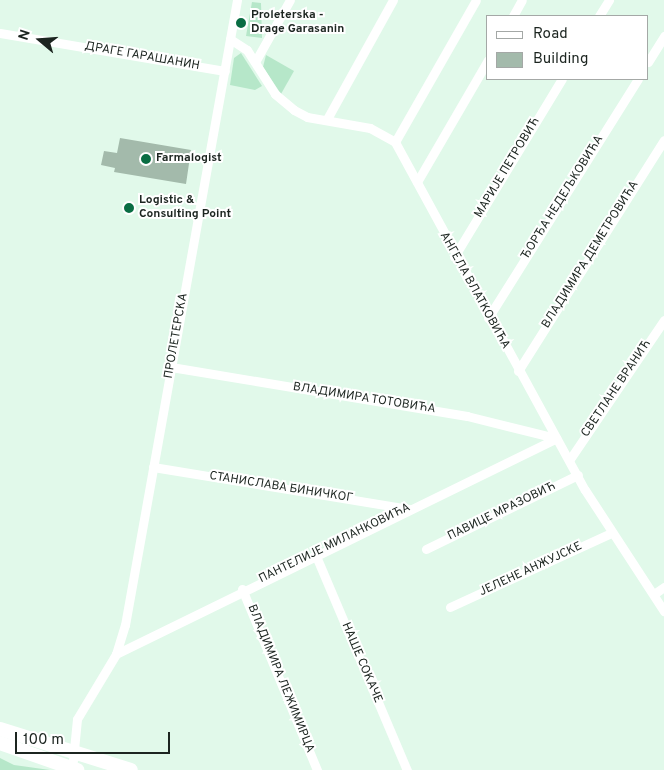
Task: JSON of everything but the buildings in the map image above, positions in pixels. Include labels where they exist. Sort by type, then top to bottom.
[{"type":"main road","points":[[0,729],[131,770]]},
{"type":"main road","points":[[0,743],[73,770]]},
{"type":"street","name":"ПРОЛЕТЕРСКА","points":[[73,770],[76,753],[72,736],[77,719],[105,669],[116,654],[153,467],[236,0]]},
{"type":"street","points":[[256,62],[290,0]]},
{"type":"street","points":[[327,119],[394,0]]},
{"type":"street","points":[[230,39],[256,62],[275,94],[294,110],[370,128],[395,142],[476,0]]},
{"type":"street","points":[[514,15],[522,0]]},
{"type":"street","points":[[601,15],[609,0]]},
{"type":"street","name":"ДРАГЕ ГАРАШАНИН","points":[[0,33],[224,71]]},
{"type":"street","points":[[649,60],[664,36]]},
{"type":"street","points":[[417,182],[487,62]]},
{"type":"street","name":"МАРИЈЕ ПЕТРОВИЋ","points":[[454,257],[561,80]]},
{"type":"street","name":"ЂОРЂА НЕДЕЉКОВИЋА","points":[[488,318],[637,80]]},
{"type":"street","name":"ВЛАДИМИРА ДЕМЕТРОВИЋА","points":[[518,371],[664,140]]},
{"type":"street","name":"АНГЕЛА ВЛАТКОВИЋА","points":[[395,142],[454,257],[556,438],[570,459],[611,533],[664,611]]},
{"type":"street","name":"СВЕТЛАНЕ ВРАНИЋ","points":[[570,459],[664,320]]},
{"type":"street","name":"ВЛАДИМИРА ТОТОВИЋА","points":[[171,367],[468,416],[556,438]]},
{"type":"street","name":"ПАНТЕЛИЈЕ МИЛАНКОВИЋА","points":[[116,654],[242,589],[316,556],[556,438]]},
{"type":"street","name":"СТАНИСЛАВА БИНИЧКОГ","points":[[153,467],[410,509]]},
{"type":"street","name":"ПАВИЦЕ МРАЗОВИЋ","points":[[426,549],[578,475]]},
{"type":"street","name":"ЈЕЛЕНЕ АНЖУЈСКЕ","points":[[450,607],[611,533]]},
{"type":"street","name":"НАШЕ СОКАЧЕ","points":[[316,556],[407,770]]},
{"type":"street","points":[[654,594],[664,586]]},
{"type":"street","name":"ВЛАДИМИРА ЛЕЖИМИРЦА","points":[[242,589],[317,770]]},
{"type":"green space","points":[[252,2],[261,3],[262,38],[246,36]]},
{"type":"green space","points":[[241,53],[262,86],[255,90],[230,85],[234,58]]},
{"type":"green space","points":[[266,55],[294,71],[281,94],[263,67]]},
{"type":"green space","points":[[0,758],[14,765],[50,770],[0,770]]},
{"type":"place","name":"Proleterska - Drage Garasanin","points":[[241,23]]},
{"type":"place","name":"Farmalogist","points":[[146,159]]},
{"type":"place","name":"Logistic & Consulting Point","points":[[129,208]]}]
